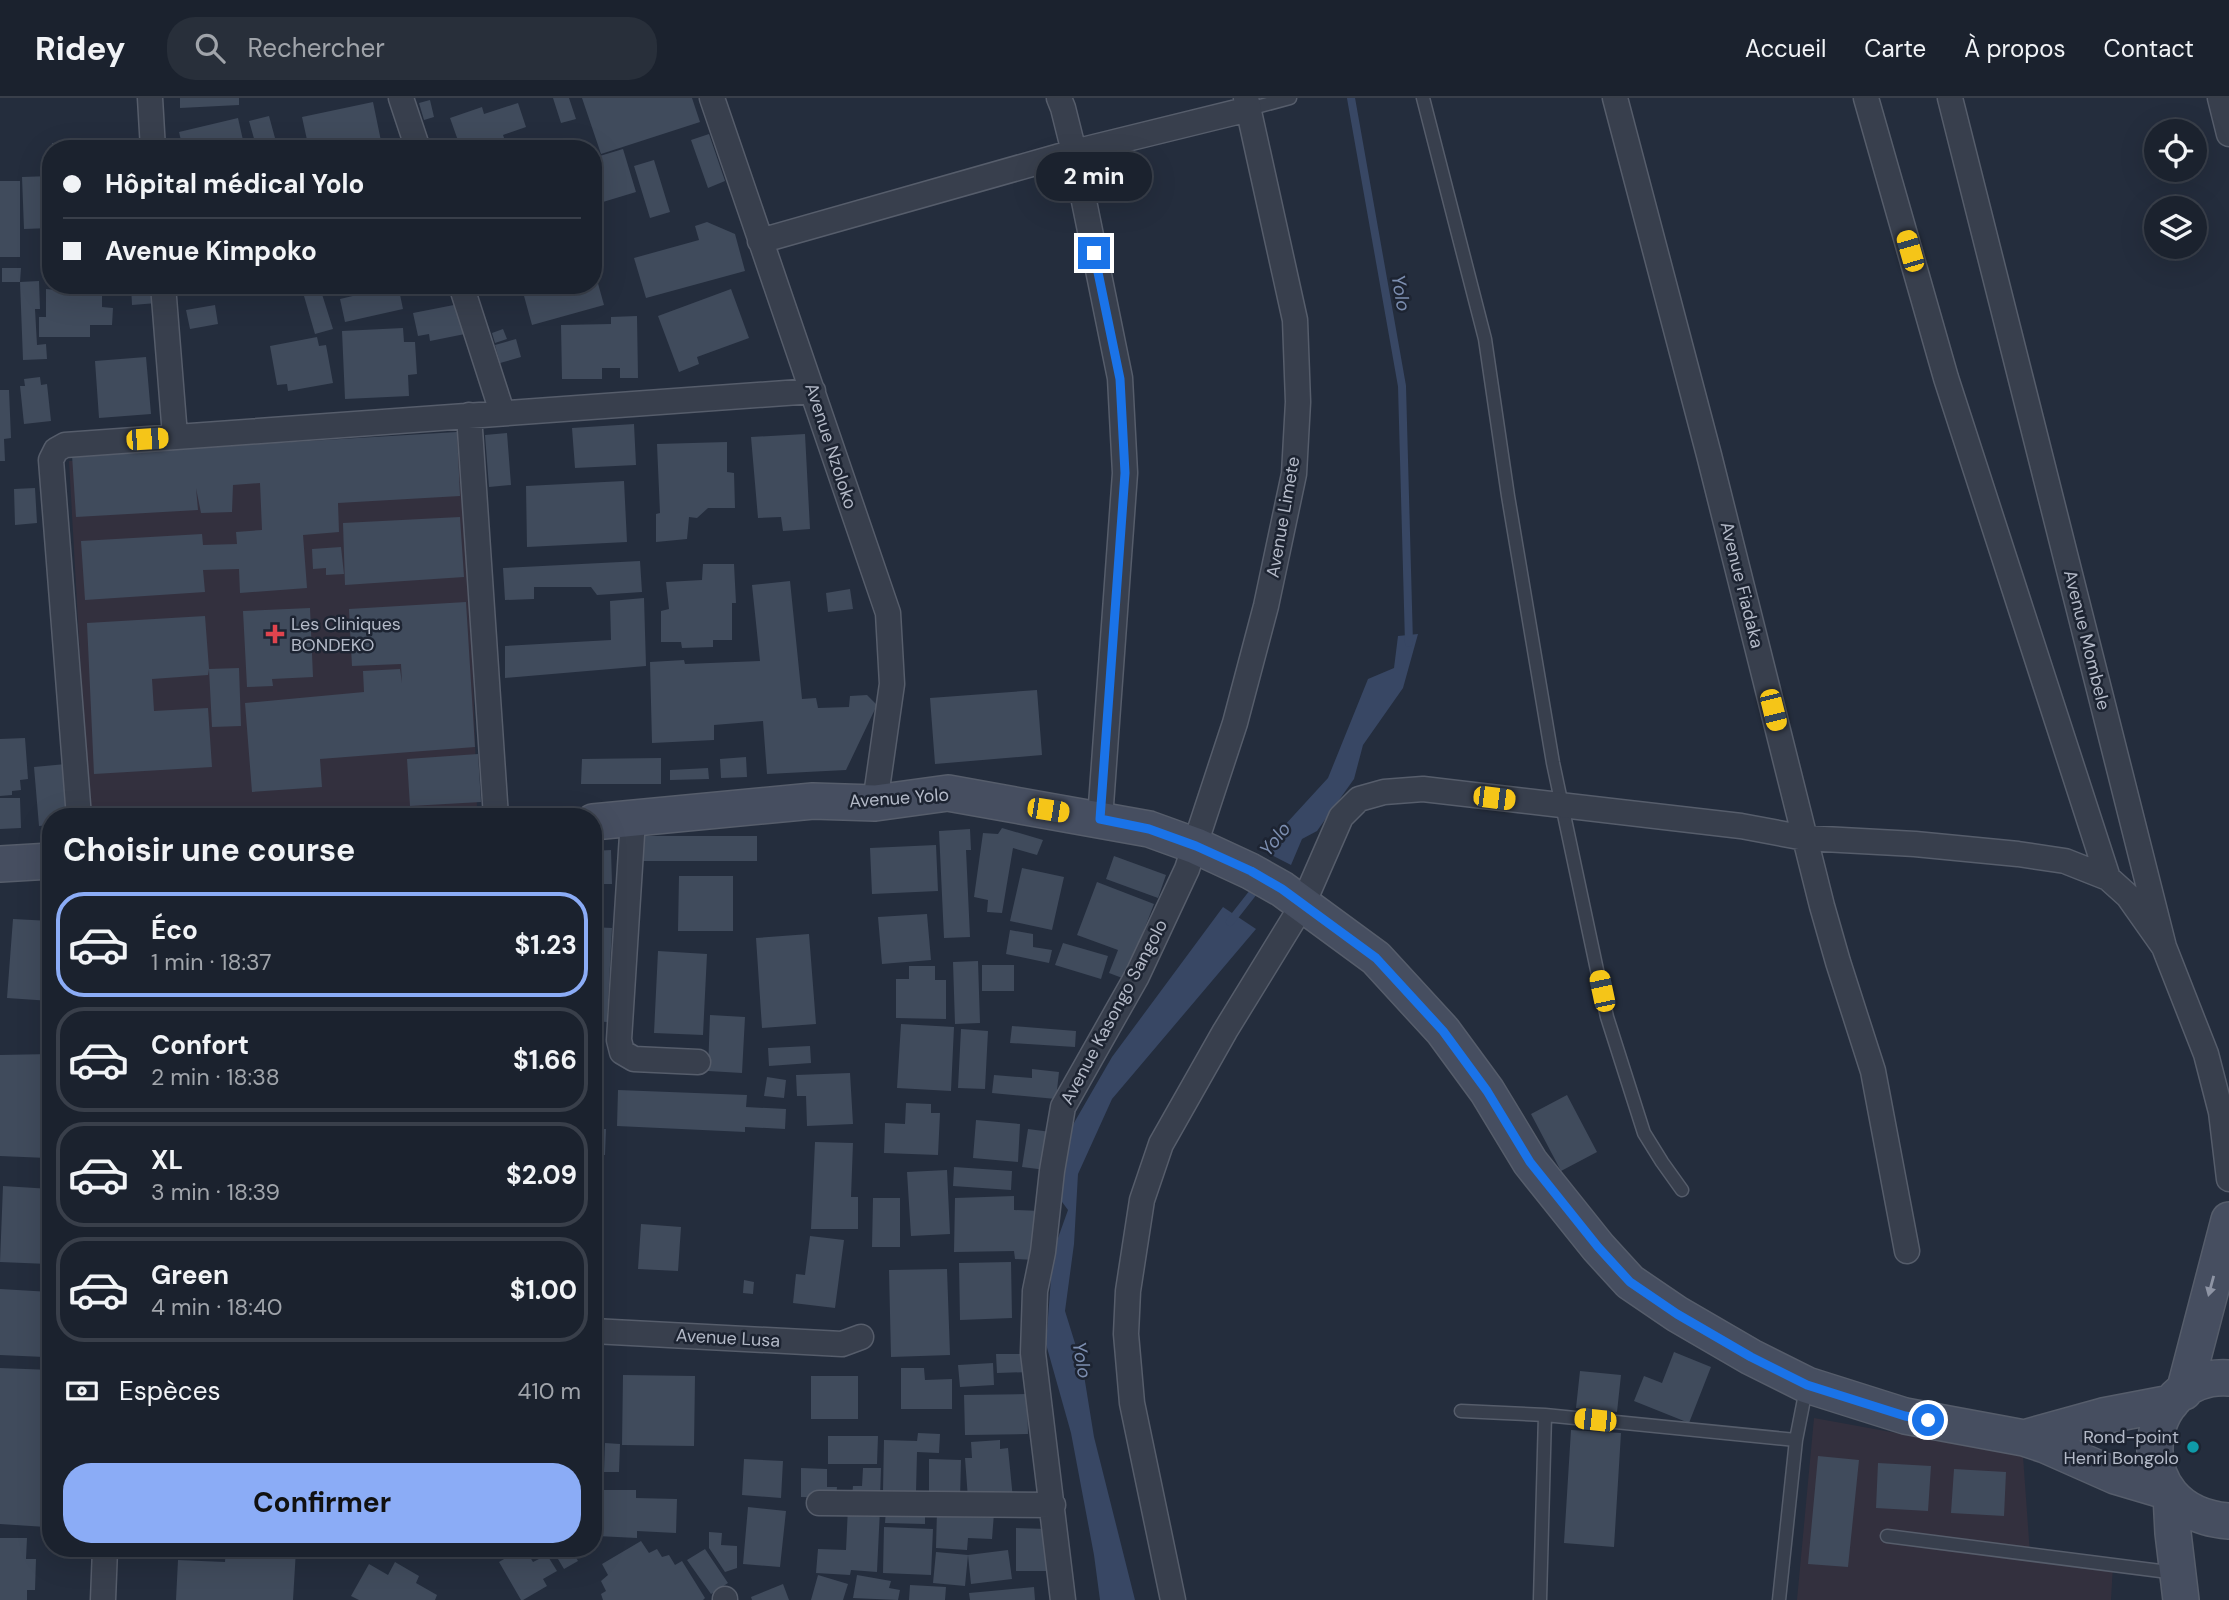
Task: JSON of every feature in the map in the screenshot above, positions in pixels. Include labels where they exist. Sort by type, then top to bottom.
[{"type":"street","points":[[150,98],[152,140]]},
{"type":"street","points":[[401,98],[415,140]]},
{"type":"street","name":"Avenue Nzoloko","points":[[712,98],[888,613],[892,684],[875,803]]},
{"type":"street","points":[[1059,98],[1074,152],[1120,379],[1125,473],[1100,819]]},
{"type":"street","name":"Avenue Fiadaka","points":[[1615,98],[1805,838],[1838,962],[1873,1071],[1907,1251]]},
{"type":"street","points":[[1866,98],[1946,378],[2108,877]]},
{"type":"street","name":"Avenue Mombele","points":[[1950,98],[2164,947],[2206,1054],[2221,1112],[2229,1179]]},
{"type":"street","points":[[2220,98],[2229,134]]},
{"type":"street","points":[[760,241],[1247,104]]},
{"type":"street","name":"Avenue Limete","points":[[1196,846],[1235,723],[1266,606],[1294,474],[1298,402],[1295,320],[1247,104]]},
{"type":"street","points":[[164,294],[175,436]]},
{"type":"street","points":[[464,294],[502,412]]},
{"type":"street","points":[[78,808],[51,460],[56,450],[65,444],[813,391]]},
{"type":"street","points":[[469,415],[495,808]]},
{"type":"street","points":[[1173,1600],[1132,1403],[1128,1292],[1142,1200],[1161,1144],[1225,1031],[1292,896],[1341,817],[1359,799],[1384,792],[1423,789],[1741,826],[1805,838],[1915,844],[2065,861],[2108,877],[2128,897],[2164,947]]},
{"type":"street","name":"Avenue Yolo","points":[[602,822],[813,801],[875,803],[948,793],[1149,829],[1196,846],[1251,871],[1292,896],[1376,958],[1443,1031],[1487,1091],[1530,1162],[1598,1247],[1630,1282],[1677,1314],[1751,1357],[1807,1385],[1905,1416],[2024,1438],[2115,1476],[2170,1493]]},
{"type":"street","points":[[633,820],[619,1040],[622,1052],[634,1059],[698,1062]]},
{"type":"street","name":"Avenue Kasongo Sangolo","points":[[1063,1600],[1033,1353],[1035,1291],[1063,1107],[1138,976],[1196,846]]},
{"type":"street","points":[[0,864],[42,862]]},
{"type":"street","points":[[2229,1220],[2177,1397],[2161,1419],[2155,1438],[2154,1456],[2159,1475],[2170,1493],[2189,1510],[2210,1519],[2229,1521]]},
{"type":"street","name":"Avenue Lusa","points":[[602,1331],[842,1344],[861,1337]]},
{"type":"street","name":"Avenue Yolo","points":[[2024,1438],[2177,1397],[2203,1381],[2229,1378]]},
{"type":"street","points":[[2170,1493],[2179,1586]]},
{"type":"street","points":[[819,1503],[1053,1505]]},
{"type":"street","points":[[103,1600],[106,1557]]},
{"type":"lane","points":[[1247,104],[1290,98]]},
{"type":"lane","points":[[1423,98],[1485,339],[1508,496],[1553,763],[1607,1017],[1644,1133],[1682,1190]]},
{"type":"lane","points":[[1779,1600],[1796,1440],[1807,1385]]},
{"type":"lane","points":[[1461,1411],[1545,1415],[1796,1440]]},
{"type":"lane","points":[[1540,1600],[1545,1415]]},
{"type":"lane","points":[[1886,1536],[2179,1586]]},
{"type":"shaded area","name":"Les Cliniques BONDEKO","points":[[466,434],[477,808],[88,808],[69,461]]},
{"type":"shaded area","points":[[1814,1418],[2023,1456],[2030,1554],[2113,1565],[2111,1600],[1797,1600]]},
{"type":"water","points":[[1418,634],[1403,688],[1363,745],[1354,779],[1317,831],[1302,839],[1291,865],[1262,850],[1328,778],[1368,679],[1394,668],[1398,636]]},
{"type":"water","points":[[1223,907],[1256,929],[1112,1099],[1078,1174],[1074,1244],[1065,1311],[1083,1369],[1094,1437],[1135,1600],[1100,1600],[1071,1433],[1046,1344],[1053,1252],[1068,1210],[1054,1191],[1067,1135],[1112,1057]]},
{"type":"building","points":[[180,98],[239,98],[239,105],[180,108]]},
{"type":"building","points":[[553,98],[569,98],[576,119],[561,123]]},
{"type":"building","points":[[582,98],[692,98],[700,122],[602,154],[602,140],[596,140]]},
{"type":"building","points":[[430,100],[434,117],[424,120],[419,103]]},
{"type":"building","points":[[373,102],[381,140],[307,140],[302,117]]},
{"type":"building","points":[[518,103],[526,127],[503,135],[505,140],[458,140],[450,118],[482,107],[484,114]]},
{"type":"building","points":[[269,116],[276,140],[254,140],[249,121]]},
{"type":"building","points":[[238,118],[243,140],[181,140],[179,132]]},
{"type":"building","points":[[709,134],[725,181],[708,188],[691,140]]},
{"type":"building","points":[[623,149],[636,192],[602,202],[602,155]]},
{"type":"building","points":[[654,160],[670,212],[650,218],[634,166]]},
{"type":"building","points":[[42,176],[42,228],[24,229],[22,177]]},
{"type":"building","points":[[0,181],[20,181],[20,257],[0,257]]},
{"type":"building","points":[[707,222],[735,234],[745,271],[646,298],[634,258],[699,240],[695,226]]},
{"type":"building","points":[[2,268],[21,268],[20,282],[2,282]]},
{"type":"building","points":[[39,281],[40,309],[35,309],[37,345],[46,344],[47,359],[23,360],[20,282]]},
{"type":"building","points":[[731,289],[749,338],[697,357],[699,364],[679,372],[658,316]]},
{"type":"building","points":[[46,294],[102,294],[102,307],[113,308],[112,325],[90,325],[90,337],[39,337],[39,317],[46,317]]},
{"type":"building","points":[[131,294],[156,294],[157,303],[132,305]]},
{"type":"building","points":[[322,294],[333,329],[315,334],[304,296]]},
{"type":"building","points":[[361,294],[400,294],[403,309],[345,322],[340,299]]},
{"type":"building","points":[[523,294],[601,294],[604,305],[532,325]]},
{"type":"building","points":[[459,304],[465,334],[430,341],[429,334],[418,336],[413,313]]},
{"type":"building","points":[[215,305],[218,324],[190,329],[186,310]]},
{"type":"building","points":[[637,316],[638,378],[620,378],[620,368],[602,368],[602,379],[562,379],[561,325],[611,324],[611,317]]},
{"type":"building","points":[[403,328],[404,342],[415,342],[417,374],[408,375],[409,396],[345,399],[342,331]]},
{"type":"building","points":[[503,329],[507,339],[495,343],[492,333]]},
{"type":"building","points":[[317,337],[319,346],[326,345],[333,383],[288,391],[287,384],[277,385],[270,346]]},
{"type":"building","points":[[516,339],[521,357],[500,363],[495,345]]},
{"type":"building","points":[[146,357],[151,414],[99,418],[95,361]]},
{"type":"building","points":[[40,377],[41,385],[47,384],[51,421],[24,424],[20,386],[25,386],[24,379]]},
{"type":"building","points":[[0,390],[9,390],[11,438],[4,439],[5,461],[0,461]]},
{"type":"building","points":[[634,424],[636,465],[575,468],[572,428]]},
{"type":"building","points":[[457,432],[460,496],[338,503],[339,532],[303,535],[307,588],[240,593],[239,569],[203,570],[205,592],[85,600],[81,541],[202,534],[203,545],[237,544],[236,532],[262,530],[260,483],[233,485],[232,512],[201,513],[196,488],[198,510],[76,517],[72,455]]},
{"type":"building","points":[[507,433],[511,485],[489,487],[485,435]]},
{"type":"building","points":[[805,434],[810,529],[783,531],[781,517],[758,518],[751,437]]},
{"type":"building","points":[[727,442],[727,472],[734,473],[735,508],[708,508],[697,518],[689,517],[687,539],[656,542],[656,514],[660,513],[657,444]]},
{"type":"building","points":[[624,481],[627,542],[527,547],[526,486]]},
{"type":"building","points":[[35,488],[37,523],[15,525],[14,489]]},
{"type":"building","points":[[460,517],[464,577],[345,585],[343,523]]},
{"type":"building","points":[[341,547],[344,574],[326,575],[326,568],[313,569],[312,549]]},
{"type":"building","points":[[640,561],[642,592],[597,595],[591,587],[534,587],[534,599],[505,600],[503,568]]},
{"type":"building","points":[[703,564],[734,564],[736,603],[732,603],[732,640],[713,640],[713,647],[682,648],[681,642],[661,642],[661,611],[669,609],[666,582],[702,580]]},
{"type":"building","points":[[790,581],[802,699],[816,698],[818,708],[849,707],[850,696],[867,695],[877,705],[846,770],[767,774],[763,721],[714,725],[714,740],[652,743],[650,662],[684,660],[685,664],[760,661],[752,585]]},
{"type":"building","points":[[850,589],[853,609],[828,612],[826,593]]},
{"type":"building","points":[[644,598],[646,666],[505,678],[505,646],[611,640],[610,601]]},
{"type":"building","points":[[466,602],[475,747],[320,759],[322,787],[252,792],[245,703],[364,692],[363,671],[400,669],[402,683],[401,664],[352,666],[349,609]]},
{"type":"building","points":[[310,608],[313,677],[272,679],[273,686],[247,687],[243,611]]},
{"type":"building","points":[[205,616],[208,675],[152,679],[154,711],[208,708],[212,767],[94,774],[87,623]]},
{"type":"building","points":[[239,668],[241,726],[212,727],[209,669]]},
{"type":"building","points":[[1037,690],[1042,755],[935,764],[930,698]]},
{"type":"building","points":[[25,738],[28,779],[20,780],[21,790],[12,791],[12,795],[0,796],[0,739]]},
{"type":"building","points":[[478,754],[481,802],[410,806],[407,759]]},
{"type":"building","points":[[746,757],[747,777],[721,778],[720,759]]},
{"type":"building","points":[[661,758],[661,784],[581,784],[582,759]]},
{"type":"building","points":[[66,764],[69,808],[42,808],[42,826],[39,826],[34,767]]},
{"type":"building","points":[[708,768],[709,779],[670,780],[670,770]]},
{"type":"building","points":[[0,798],[20,798],[21,828],[0,829]]},
{"type":"building","points":[[1002,828],[1043,840],[1037,855],[1013,848],[1002,913],[987,912],[988,900],[974,897],[983,833],[998,834]]},
{"type":"building","points":[[970,829],[971,850],[966,850],[970,937],[944,938],[939,831]]},
{"type":"building","points":[[642,836],[757,836],[757,861],[642,861]]},
{"type":"building","points":[[936,845],[938,891],[872,894],[870,848]]},
{"type":"building","points":[[602,850],[611,850],[612,884],[602,884]]},
{"type":"building","points":[[1114,856],[1166,875],[1158,898],[1106,879]]},
{"type":"building","points":[[1022,868],[1064,877],[1052,930],[1010,921]]},
{"type":"building","points":[[679,876],[733,876],[733,931],[678,931]]},
{"type":"building","points":[[1097,882],[1154,904],[1125,979],[1109,973],[1118,950],[1077,935]]},
{"type":"building","points":[[927,914],[931,960],[882,964],[878,917]]},
{"type":"building","points":[[13,919],[42,921],[42,1000],[7,998]]},
{"type":"building","points":[[602,927],[612,928],[607,1022],[602,1022]]},
{"type":"building","points":[[1010,930],[1033,934],[1033,947],[1052,950],[1049,963],[1006,954]]},
{"type":"building","points":[[809,934],[816,1024],[762,1028],[756,938]]},
{"type":"building","points":[[1063,943],[1108,956],[1101,979],[1055,965]]},
{"type":"building","points":[[658,951],[707,954],[703,1035],[654,1033]]},
{"type":"building","points":[[978,961],[980,1023],[955,1024],[953,962]]},
{"type":"building","points":[[982,965],[1014,965],[1014,991],[982,991]]},
{"type":"building","points":[[909,966],[935,966],[935,980],[946,980],[946,1019],[896,1018],[896,979],[909,979]]},
{"type":"building","points":[[710,1015],[745,1017],[742,1073],[708,1071]]},
{"type":"building","points":[[901,1024],[954,1027],[951,1091],[897,1088]]},
{"type":"building","points":[[1012,1026],[1076,1031],[1075,1047],[1010,1043]]},
{"type":"building","points":[[961,1029],[988,1031],[985,1089],[958,1088]]},
{"type":"building","points":[[810,1046],[811,1063],[769,1066],[768,1048]]},
{"type":"building","points":[[42,1054],[42,1158],[0,1156],[0,1055]]},
{"type":"building","points":[[1032,1069],[1059,1072],[1056,1099],[992,1093],[994,1075],[1032,1078]]},
{"type":"building","points":[[850,1073],[853,1124],[807,1126],[806,1096],[797,1096],[796,1075]]},
{"type":"building","points":[[767,1077],[786,1080],[784,1098],[764,1096]]},
{"type":"building","points":[[618,1090],[747,1095],[746,1107],[786,1109],[785,1129],[745,1127],[745,1132],[617,1126]]},
{"type":"building","points":[[1567,1095],[1597,1152],[1561,1171],[1531,1114]]},
{"type":"building","points":[[906,1103],[931,1104],[931,1113],[940,1113],[938,1155],[884,1153],[885,1123],[905,1124]]},
{"type":"building","points":[[976,1120],[1020,1124],[1018,1162],[973,1158]]},
{"type":"building","points":[[602,1129],[606,1129],[605,1155],[602,1155]]},
{"type":"building","points":[[1028,1129],[1051,1132],[1046,1170],[1022,1167]]},
{"type":"building","points":[[815,1142],[853,1143],[851,1197],[858,1197],[858,1229],[811,1229]]},
{"type":"building","points":[[954,1167],[1012,1171],[1011,1190],[953,1186]]},
{"type":"building","points":[[947,1170],[950,1234],[911,1236],[907,1172]]},
{"type":"building","points":[[3,1186],[42,1188],[42,1264],[0,1262]]},
{"type":"building","points":[[1014,1196],[1014,1210],[1042,1211],[1036,1260],[1015,1259],[1014,1251],[954,1252],[955,1198]]},
{"type":"building","points":[[873,1198],[900,1198],[900,1247],[872,1247]]},
{"type":"building","points":[[641,1224],[681,1227],[678,1271],[638,1269]]},
{"type":"building","points":[[810,1236],[844,1240],[835,1308],[793,1303],[796,1274],[805,1275]]},
{"type":"building","points":[[1011,1262],[1012,1318],[960,1320],[959,1263]]},
{"type":"building","points":[[947,1269],[950,1355],[891,1357],[889,1270]]},
{"type":"building","points":[[744,1280],[754,1282],[753,1294],[743,1293]]},
{"type":"building","points":[[0,1289],[42,1291],[42,1357],[0,1355]]},
{"type":"building","points":[[1674,1352],[1711,1367],[1689,1423],[1634,1401],[1644,1376],[1662,1383]]},
{"type":"building","points":[[996,1354],[1029,1354],[1029,1372],[997,1373]]},
{"type":"building","points":[[993,1363],[994,1385],[960,1387],[958,1365]]},
{"type":"building","points":[[0,1368],[42,1370],[42,1527],[0,1524]]},
{"type":"building","points":[[901,1368],[924,1368],[925,1380],[952,1379],[952,1409],[901,1409]]},
{"type":"building","points":[[1580,1371],[1621,1375],[1617,1412],[1576,1408]]},
{"type":"building","points":[[623,1375],[695,1376],[694,1446],[622,1445]]},
{"type":"building","points":[[811,1376],[858,1376],[858,1419],[811,1419]]},
{"type":"building","points":[[1027,1394],[1028,1434],[965,1435],[964,1395]]},
{"type":"building","points":[[1571,1430],[1621,1433],[1614,1547],[1564,1543]]},
{"type":"building","points":[[918,1433],[940,1434],[939,1453],[917,1452],[916,1492],[883,1491],[884,1440],[917,1441]]},
{"type":"building","points":[[828,1436],[878,1436],[877,1464],[828,1464]]},
{"type":"building","points":[[1000,1440],[1000,1449],[1008,1448],[1013,1499],[968,1499],[965,1458],[972,1458],[971,1442]]},
{"type":"building","points":[[605,1443],[620,1444],[619,1472],[604,1472]]},
{"type":"building","points":[[1818,1456],[1859,1460],[1848,1567],[1808,1564]]},
{"type":"building","points":[[744,1459],[783,1461],[781,1498],[742,1495]]},
{"type":"building","points":[[929,1459],[961,1460],[960,1499],[929,1498]]},
{"type":"building","points":[[1878,1463],[1931,1466],[1928,1511],[1876,1508]]},
{"type":"building","points":[[801,1468],[827,1469],[827,1487],[837,1487],[836,1498],[801,1497]]},
{"type":"building","points":[[863,1468],[881,1468],[880,1498],[852,1497],[853,1486],[862,1486]]},
{"type":"building","points":[[1954,1469],[2006,1472],[2004,1516],[1951,1513]]},
{"type":"building","points":[[602,1490],[636,1490],[636,1498],[677,1499],[676,1533],[637,1531],[637,1538],[602,1536]]},
{"type":"building","points":[[748,1507],[786,1511],[780,1567],[743,1564]]},
{"type":"building","points":[[848,1507],[880,1509],[877,1572],[851,1570],[850,1575],[816,1573],[818,1549],[846,1550]]},
{"type":"building","points":[[886,1509],[925,1511],[925,1524],[885,1523]]},
{"type":"building","points":[[937,1510],[994,1513],[992,1539],[968,1538],[967,1550],[936,1548]]},
{"type":"building","points":[[884,1527],[933,1529],[931,1575],[883,1573]]},
{"type":"building","points":[[1016,1528],[1047,1529],[1048,1571],[1016,1571]]},
{"type":"building","points":[[709,1532],[722,1533],[721,1545],[737,1546],[737,1568],[725,1572],[709,1548]]},
{"type":"building","points":[[0,1538],[27,1538],[26,1559],[36,1559],[35,1590],[27,1590],[27,1600],[0,1600]]},
{"type":"building","points":[[641,1541],[649,1553],[657,1549],[662,1557],[669,1555],[675,1565],[682,1561],[705,1598],[603,1600],[601,1594],[606,1591],[601,1581],[608,1575],[602,1564]]},
{"type":"building","points":[[705,1549],[728,1583],[711,1594],[687,1560]]},
{"type":"building","points":[[1008,1550],[1012,1579],[971,1584],[968,1555]]},
{"type":"building","points":[[936,1552],[968,1555],[965,1586],[933,1583]]},
{"type":"building","points":[[225,1557],[296,1557],[293,1600],[176,1600],[178,1560],[225,1562]]},
{"type":"building","points":[[507,1557],[530,1557],[533,1562],[548,1557],[557,1571],[543,1579],[547,1586],[521,1600],[499,1562]]},
{"type":"building","points":[[557,1557],[576,1557],[578,1561],[564,1569]]},
{"type":"building","points":[[395,1562],[419,1576],[416,1583],[437,1595],[435,1600],[359,1600],[351,1596],[369,1564],[388,1575]]},
{"type":"building","points":[[818,1575],[848,1584],[843,1600],[811,1600]]},
{"type":"building","points":[[857,1575],[891,1581],[889,1588],[900,1590],[898,1600],[853,1598]]},
{"type":"building","points":[[783,1584],[789,1600],[752,1600],[751,1597]]},
{"type":"building","points":[[910,1585],[946,1587],[945,1600],[909,1600]]},
{"type":"building","points":[[1034,1587],[1035,1600],[970,1600],[969,1593]]},
{"type":"waterway","name":"Yolo","points":[[1351,98],[1402,386],[1409,643]]},
{"type":"waterway","name":"Yolo","points":[[1230,922],[1259,885]]},
{"type":"place","name":"Les Cliniques BONDEKO","points":[[275,634]]},
{"type":"place","name":"Rond-point Henri Bongolo","points":[[2193,1447]]},
{"type":"route","points":[[1094,253],[1120,379],[1125,473],[1100,819],[1149,829],[1196,846],[1251,871],[1282,889],[1376,958],[1443,1031],[1487,1091],[1530,1162],[1598,1247],[1630,1282],[1677,1314],[1751,1357],[1807,1385],[1905,1416],[1928,1420]]}]
